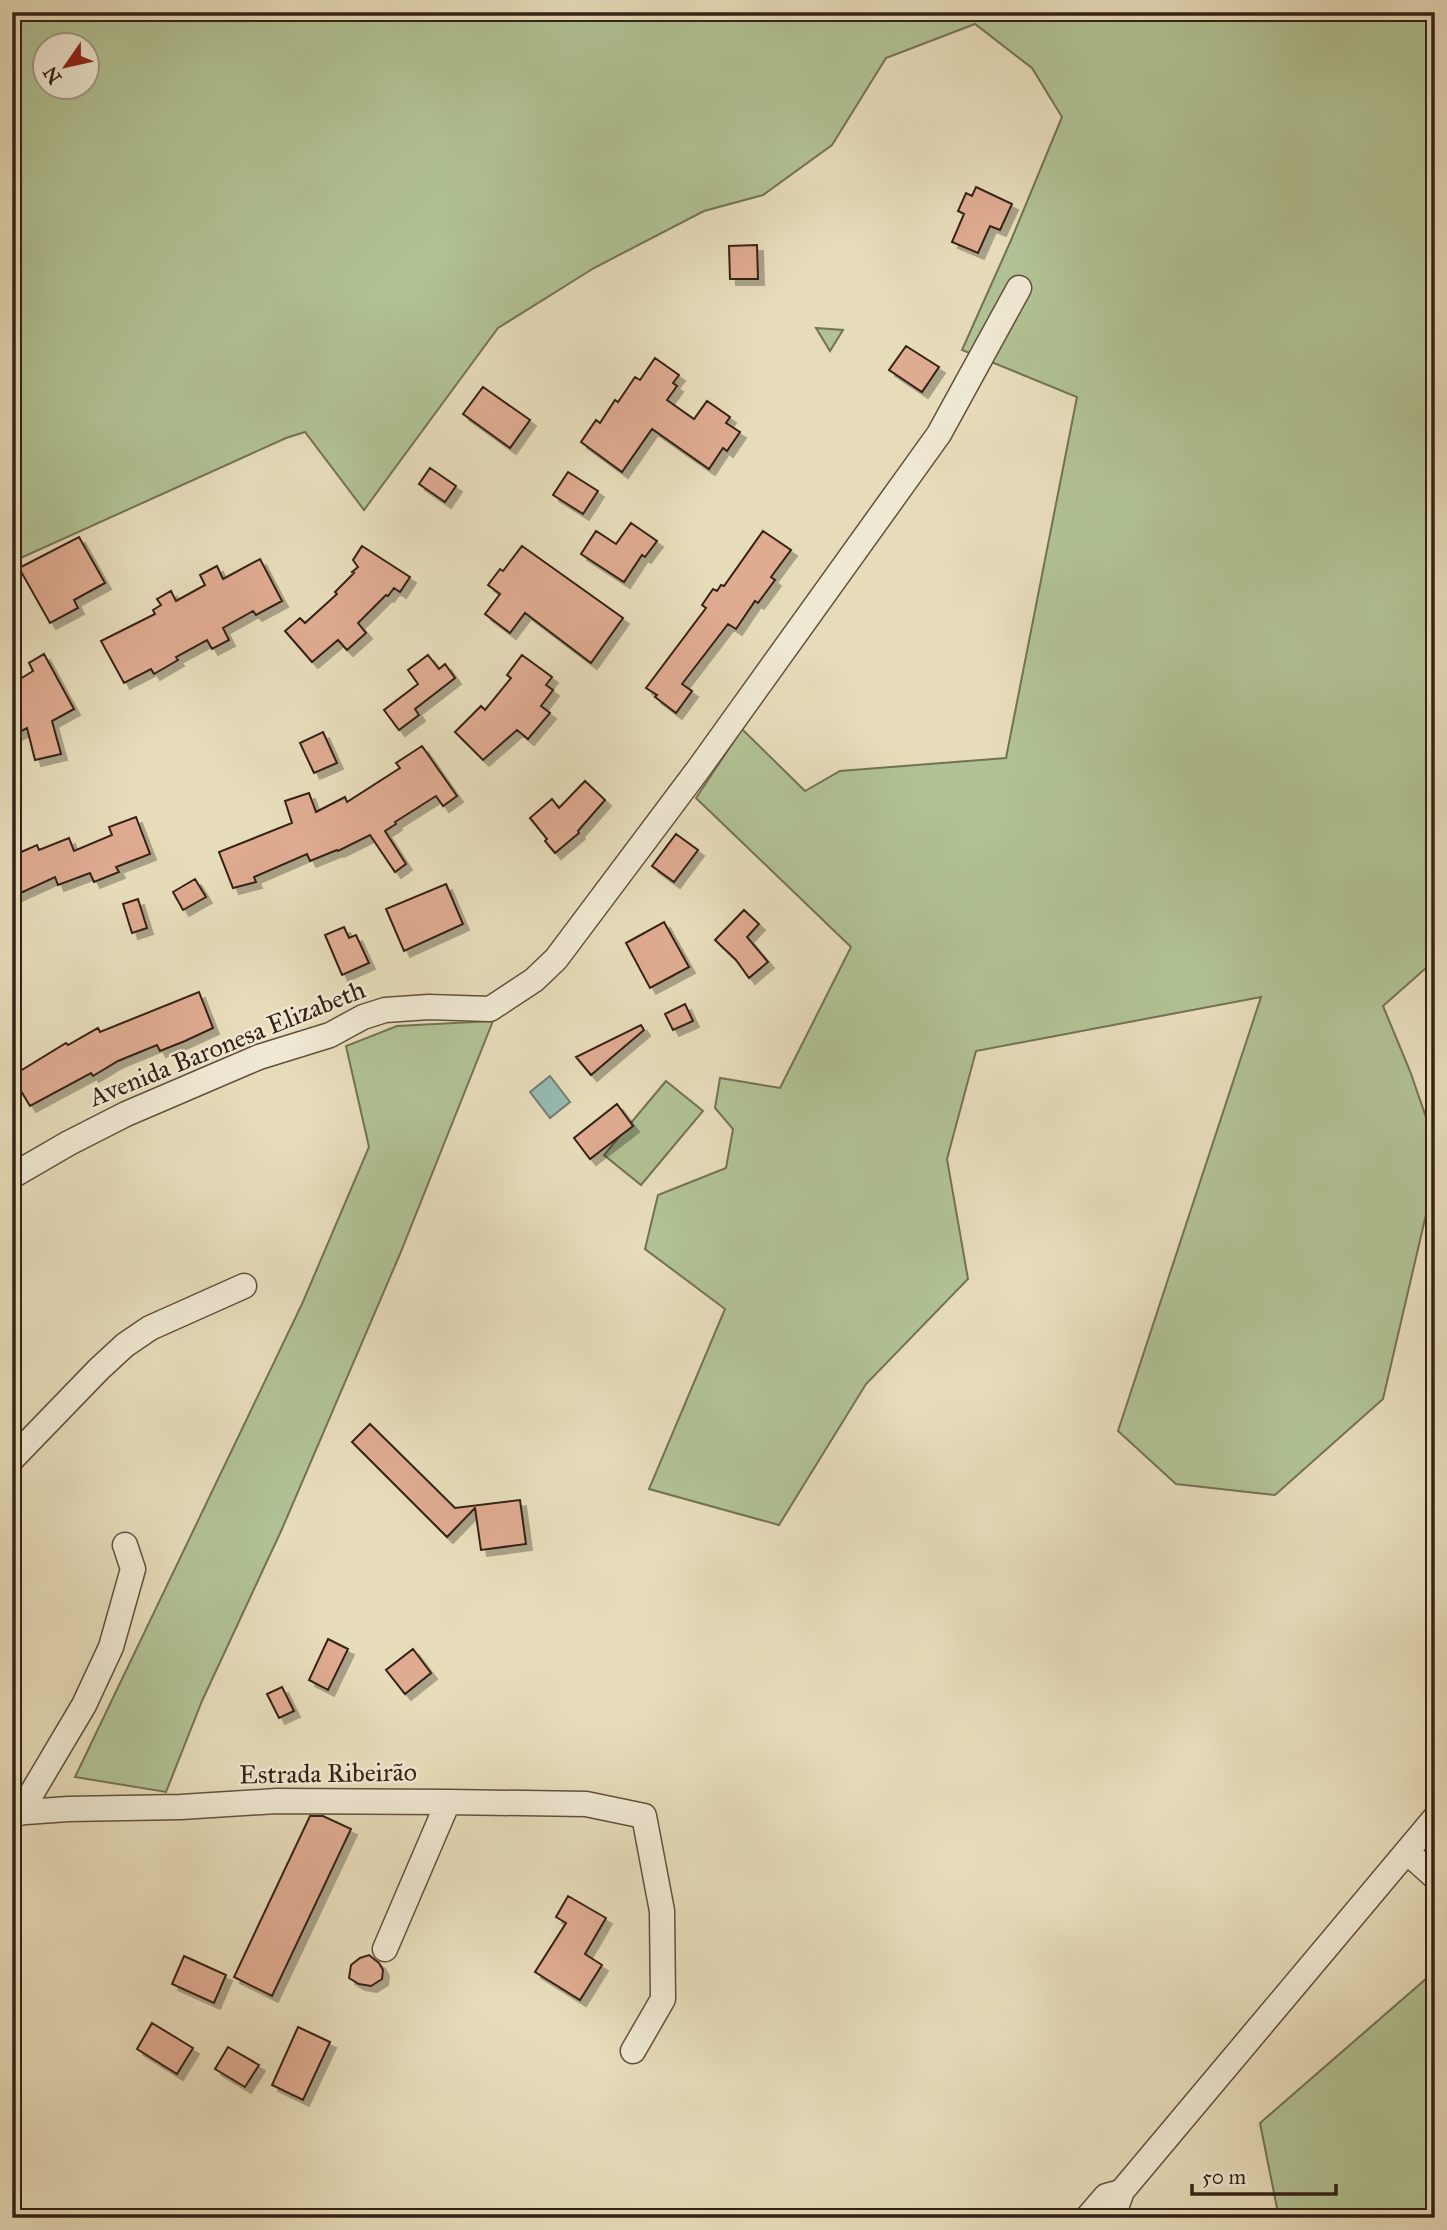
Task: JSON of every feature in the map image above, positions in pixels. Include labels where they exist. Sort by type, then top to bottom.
[{"type":"street","name":"Avenida Baronesa Elizabeth","points":[[12,1176],[126,1114],[259,1057],[330,1035],[363,1017],[385,1010],[429,1007],[489,1009],[534,980],[556,959],[700,767],[939,434],[1019,288]]},
{"type":"street","points":[[17,1443],[125,1345],[150,1328],[243,1286]]},
{"type":"street","points":[[16,1813],[84,1705],[111,1647],[133,1569],[125,1545]]},
{"type":"street","name":"Estrada Ribeirão","points":[[16,1813],[276,1801],[586,1804],[644,1816],[662,1911],[663,1999],[633,2051]]},
{"type":"street","points":[[385,1949],[448,1802]]},
{"type":"street","points":[[1108,2218],[1116,2208],[1122,2191],[1435,1818]]},
{"type":"street","points":[[1407,1852],[1435,1877]]},
{"type":"street","points":[[1087,2218],[1106,2196],[1122,2191]]},
{"type":"green space","points":[[12,12],[1435,12],[1435,960],[1383,1006],[1410,1071],[1435,1143],[1435,1176],[1383,1399],[1275,1495],[1176,1484],[1118,1431],[1261,997],[976,1051],[947,1159],[968,1279],[866,1384],[779,1525],[649,1489],[725,1309],[645,1249],[658,1195],[726,1168],[733,1129],[715,1108],[720,1078],[780,1088],[851,947],[696,798],[742,729],[805,791],[840,771],[1006,758],[1077,397],[962,350],[1062,117],[1032,68],[975,24],[886,58],[832,145],[763,195],[704,211],[594,268],[498,328],[364,510],[305,432],[286,438],[12,562]]},
{"type":"green space","points":[[816,328],[843,330],[830,351]]},
{"type":"green space","points":[[493,1021],[400,1254],[282,1529],[202,1701],[166,1792],[75,1777],[302,1304],[369,1147],[346,1046],[397,1026]]},
{"type":"green space","points":[[666,1081],[703,1111],[641,1185],[604,1155]]},
{"type":"green space","points":[[1427,1978],[1435,1982],[1435,2218],[1279,2218],[1260,2123]]},
{"type":"water","points":[[550,1076],[570,1102],[550,1118],[530,1092]]},
{"type":"building","points":[[976,187],[1012,204],[1000,230],[990,226],[978,253],[952,242],[964,214],[958,211],[966,193],[972,196]]},
{"type":"building","points":[[757,245],[758,279],[730,279],[729,246]]},
{"type":"building","points":[[906,346],[939,367],[922,392],[889,370]]},
{"type":"building","points":[[655,358],[679,375],[673,383],[677,386],[667,400],[694,419],[707,401],[730,417],[726,423],[740,432],[727,451],[723,448],[709,469],[652,429],[622,472],[581,442],[596,420],[600,423],[615,400],[618,402],[635,377],[640,380]]},
{"type":"building","points":[[483,387],[530,420],[510,448],[463,414]]},
{"type":"building","points":[[430,468],[456,486],[445,502],[419,484]]},
{"type":"building","points":[[568,472],[598,491],[583,514],[553,495]]},
{"type":"building","points":[[631,523],[657,541],[645,557],[642,555],[624,582],[581,554],[596,531],[616,544]]},
{"type":"building","points":[[763,531],[791,550],[771,577],[775,580],[758,603],[755,601],[736,629],[728,624],[682,684],[692,691],[676,713],[646,688],[706,608],[702,605],[713,589],[717,591],[721,585],[724,586]]},
{"type":"building","points":[[79,537],[105,583],[74,600],[78,608],[50,623],[19,568]]},
{"type":"building","points":[[362,546],[410,577],[400,592],[394,588],[358,623],[366,633],[347,650],[338,640],[312,662],[285,631],[300,618],[305,623],[337,594],[335,592],[358,567],[353,560]]},
{"type":"building","points":[[522,546],[623,618],[591,663],[525,613],[510,633],[485,614],[500,594],[488,585],[500,569],[503,571]]},
{"type":"building","points":[[260,559],[282,601],[256,615],[253,611],[223,628],[229,640],[212,649],[207,640],[176,657],[178,660],[154,674],[151,669],[124,683],[101,641],[155,614],[153,610],[161,605],[157,599],[171,591],[176,601],[205,585],[200,575],[217,566],[223,579]]},
{"type":"building","points":[[44,654],[74,709],[52,721],[61,754],[35,760],[27,728],[12,736],[12,684],[33,671],[29,663]]},
{"type":"building","points":[[428,655],[439,669],[445,664],[455,678],[415,709],[419,715],[399,730],[384,710],[418,684],[408,670]]},
{"type":"building","points":[[522,655],[552,677],[546,685],[553,690],[541,706],[550,713],[528,739],[517,730],[483,760],[455,732],[481,706],[485,710],[511,678],[507,675]]},
{"type":"building","points":[[323,732],[337,763],[314,773],[300,743]]},
{"type":"building","points":[[422,746],[457,796],[443,806],[436,796],[385,831],[406,864],[395,872],[370,835],[310,861],[307,854],[254,877],[256,882],[233,888],[219,852],[292,823],[285,801],[309,793],[316,812],[345,797],[347,802],[400,768],[396,763]]},
{"type":"building","points":[[585,781],[605,800],[579,833],[555,853],[530,818],[552,799],[559,808]]},
{"type":"building","points":[[136,817],[150,854],[116,867],[119,872],[94,882],[90,873],[58,885],[55,877],[12,897],[12,856],[37,845],[39,850],[69,838],[74,851],[112,835],[109,827]]},
{"type":"building","points":[[676,834],[698,850],[674,882],[652,866]]},
{"type":"building","points":[[195,879],[206,897],[183,910],[173,892]]},
{"type":"building","points":[[446,884],[463,924],[404,951],[386,909]]},
{"type":"building","points":[[138,899],[147,928],[132,933],[123,904]]},
{"type":"building","points":[[744,910],[759,924],[747,937],[768,962],[749,978],[736,960],[715,940]]},
{"type":"building","points":[[664,922],[689,967],[650,988],[626,943]]},
{"type":"building","points":[[344,927],[349,938],[356,935],[369,963],[342,975],[325,935]]},
{"type":"building","points":[[199,992],[213,1028],[185,1041],[160,1051],[157,1045],[118,1061],[30,1106],[12,1076],[66,1043],[68,1045],[98,1028],[100,1032]]},
{"type":"building","points":[[685,1004],[693,1021],[673,1030],[665,1014]]},
{"type":"building","points":[[641,1025],[644,1030],[591,1075],[576,1057]]},
{"type":"building","points":[[617,1104],[633,1126],[590,1159],[574,1138]]},
{"type":"building","points":[[370,1424],[455,1508],[520,1500],[526,1544],[481,1550],[475,1508],[447,1537],[352,1442]]},
{"type":"building","points":[[328,1639],[348,1649],[328,1690],[309,1680]]},
{"type":"building","points":[[413,1649],[431,1673],[405,1694],[386,1670]]},
{"type":"building","points":[[282,1687],[294,1711],[279,1718],[267,1694]]},
{"type":"building","points":[[310,1816],[323,1816],[351,1829],[272,1996],[234,1977]]},
{"type":"building","points":[[568,1896],[606,1918],[585,1954],[602,1965],[580,2000],[535,1972],[566,1923],[556,1917]]},
{"type":"building","points":[[369,1955],[383,1970],[382,1979],[371,1986],[359,1984],[349,1978],[351,1965]]},
{"type":"building","points":[[184,1956],[226,1975],[214,2003],[172,1984]]},
{"type":"building","points":[[152,2023],[193,2048],[177,2074],[137,2049]]},
{"type":"building","points":[[298,2027],[330,2042],[303,2100],[272,2085]]},
{"type":"building","points":[[228,2047],[259,2065],[245,2087],[215,2069]]}]
